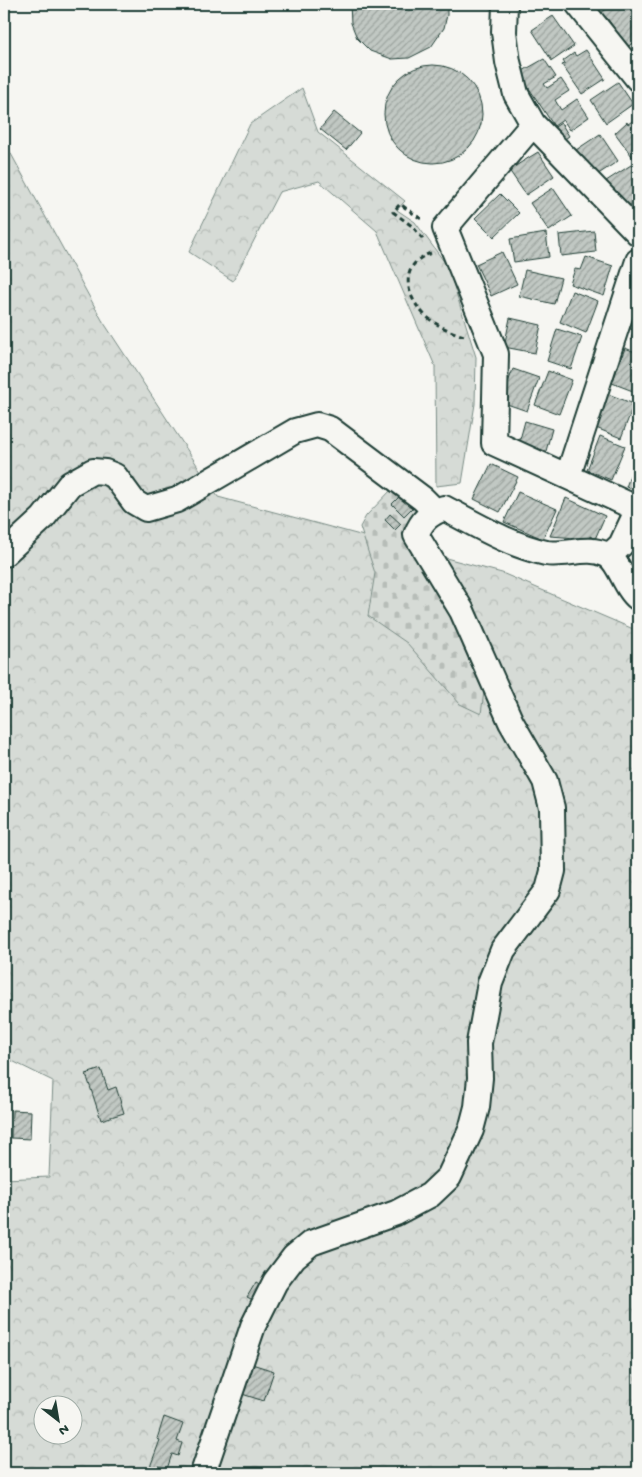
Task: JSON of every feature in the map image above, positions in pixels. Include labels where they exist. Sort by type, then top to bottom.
[{"type":"street","points":[[505,4],[504,32],[508,62],[516,94],[533,124],[638,234]]},
{"type":"street","points":[[587,8],[638,79]]},
{"type":"street","points":[[533,124],[445,228],[496,354],[494,443],[638,509],[621,545],[609,556]]},
{"type":"street","points":[[568,476],[638,261]]},
{"type":"street","points":[[4,554],[43,518],[70,484],[93,471],[105,472],[116,476],[134,502],[146,509],[161,506],[178,500],[295,431],[317,425],[330,429],[422,499],[429,505],[432,513]]},
{"type":"street","points":[[203,1473],[254,1326],[275,1282],[294,1257],[311,1243],[396,1213],[430,1195],[448,1177],[471,1130],[477,1106],[480,1078],[479,1043],[490,982],[503,950],[548,890],[552,871],[552,808],[545,781],[511,722],[462,611],[416,535],[421,522],[432,513],[444,508],[507,541],[527,548],[549,553],[594,550],[609,556],[632,593],[638,598]]},
{"type":"path","points":[[424,239],[412,226],[393,212],[400,204],[427,224]]},
{"type":"path","points":[[429,253],[419,257],[412,265],[407,277],[408,285],[420,311],[435,323],[460,335],[471,334]]},
{"type":"green space","points":[[302,88],[318,132],[405,201],[397,210],[415,222],[448,267],[476,357],[475,404],[462,483],[436,486],[435,366],[377,231],[319,181],[279,192],[233,281],[189,252],[250,124]]},
{"type":"green space","points":[[4,141],[102,320],[218,497],[502,573],[638,631],[638,1473],[4,1473],[4,1179],[49,1177],[53,1081],[4,1057]]},
{"type":"green space","points":[[394,487],[419,507],[402,534],[429,574],[485,684],[481,714],[460,704],[407,643],[368,616],[375,573],[360,527],[366,516]]},
{"type":"building","points":[[350,4],[447,4],[447,15],[444,28],[431,47],[409,58],[392,59],[370,51],[357,38],[351,23]]},
{"type":"building","points":[[621,4],[638,5],[638,40],[627,47],[607,18],[604,20],[599,14],[611,6],[613,9]]},
{"type":"building","points":[[553,16],[574,46],[552,61],[532,30]]},
{"type":"building","points":[[586,50],[605,79],[582,94],[562,65],[565,64],[563,61],[574,53],[576,56]]},
{"type":"building","points":[[544,59],[556,77],[544,84],[547,88],[561,79],[569,91],[555,100],[561,110],[577,99],[589,117],[570,130],[563,120],[554,126],[519,73]]},
{"type":"building","points":[[433,65],[452,69],[468,79],[478,95],[482,114],[478,133],[468,149],[452,159],[433,163],[414,159],[398,149],[388,133],[384,114],[388,95],[398,79],[414,69]]},
{"type":"building","points":[[618,82],[633,104],[606,123],[591,100]]},
{"type":"building","points":[[334,112],[360,133],[346,150],[320,129]]},
{"type":"building","points":[[637,118],[637,163],[615,133],[627,122],[628,124]]},
{"type":"building","points":[[561,123],[569,136],[562,141],[553,128]]},
{"type":"building","points":[[600,134],[618,161],[594,177],[576,150]]},
{"type":"building","points":[[538,152],[554,176],[526,195],[509,170]]},
{"type":"building","points":[[631,165],[638,175],[638,199],[621,211],[603,183]]},
{"type":"building","points":[[553,188],[572,216],[549,231],[530,203]]},
{"type":"building","points":[[500,194],[519,213],[494,237],[475,218]]},
{"type":"building","points":[[594,231],[596,252],[561,256],[559,235]]},
{"type":"building","points":[[546,233],[549,257],[514,262],[510,239]]},
{"type":"building","points":[[502,252],[517,284],[491,296],[476,264]]},
{"type":"building","points":[[586,257],[613,266],[604,296],[570,284],[575,269],[581,270]]},
{"type":"building","points":[[525,270],[561,278],[554,304],[519,296]]},
{"type":"building","points":[[572,291],[598,301],[586,333],[560,322]]},
{"type":"building","points":[[635,315],[638,316],[638,342],[631,339],[634,330],[630,329]]},
{"type":"building","points":[[510,318],[541,325],[535,353],[504,347]]},
{"type":"building","points":[[557,329],[582,337],[571,369],[547,361]]},
{"type":"building","points":[[625,348],[638,353],[638,393],[612,383]]},
{"type":"building","points":[[513,369],[539,378],[527,411],[501,402]]},
{"type":"building","points":[[548,371],[572,380],[559,414],[535,405]]},
{"type":"building","points":[[608,394],[634,404],[621,438],[596,428]]},
{"type":"building","points":[[525,421],[552,429],[546,451],[519,443]]},
{"type":"building","points":[[638,430],[638,444],[634,442]]},
{"type":"building","points":[[600,436],[625,446],[611,480],[587,470]]},
{"type":"building","points":[[638,457],[638,491],[626,487]]},
{"type":"building","points":[[491,464],[518,477],[500,512],[474,499]]},
{"type":"building","points":[[518,492],[557,509],[543,539],[504,522]]},
{"type":"building","points":[[401,495],[413,507],[404,516],[392,504]]},
{"type":"building","points":[[566,498],[605,516],[595,539],[590,536],[590,539],[550,536]]},
{"type":"building","points":[[390,514],[401,524],[395,530],[385,520]]},
{"type":"building","points":[[101,1069],[108,1090],[116,1087],[124,1113],[101,1120],[86,1074]]},
{"type":"building","points":[[12,1110],[31,1111],[30,1139],[11,1138]]},
{"type":"building","points":[[4,1122],[6,1147],[4,1147]]},
{"type":"building","points":[[256,1282],[263,1286],[255,1301],[247,1297]]},
{"type":"building","points":[[252,1364],[274,1371],[264,1401],[242,1394]]},
{"type":"building","points":[[164,1417],[183,1424],[177,1441],[182,1443],[178,1456],[172,1454],[167,1469],[158,1466],[157,1469],[150,1467],[160,1440],[157,1439]]}]
